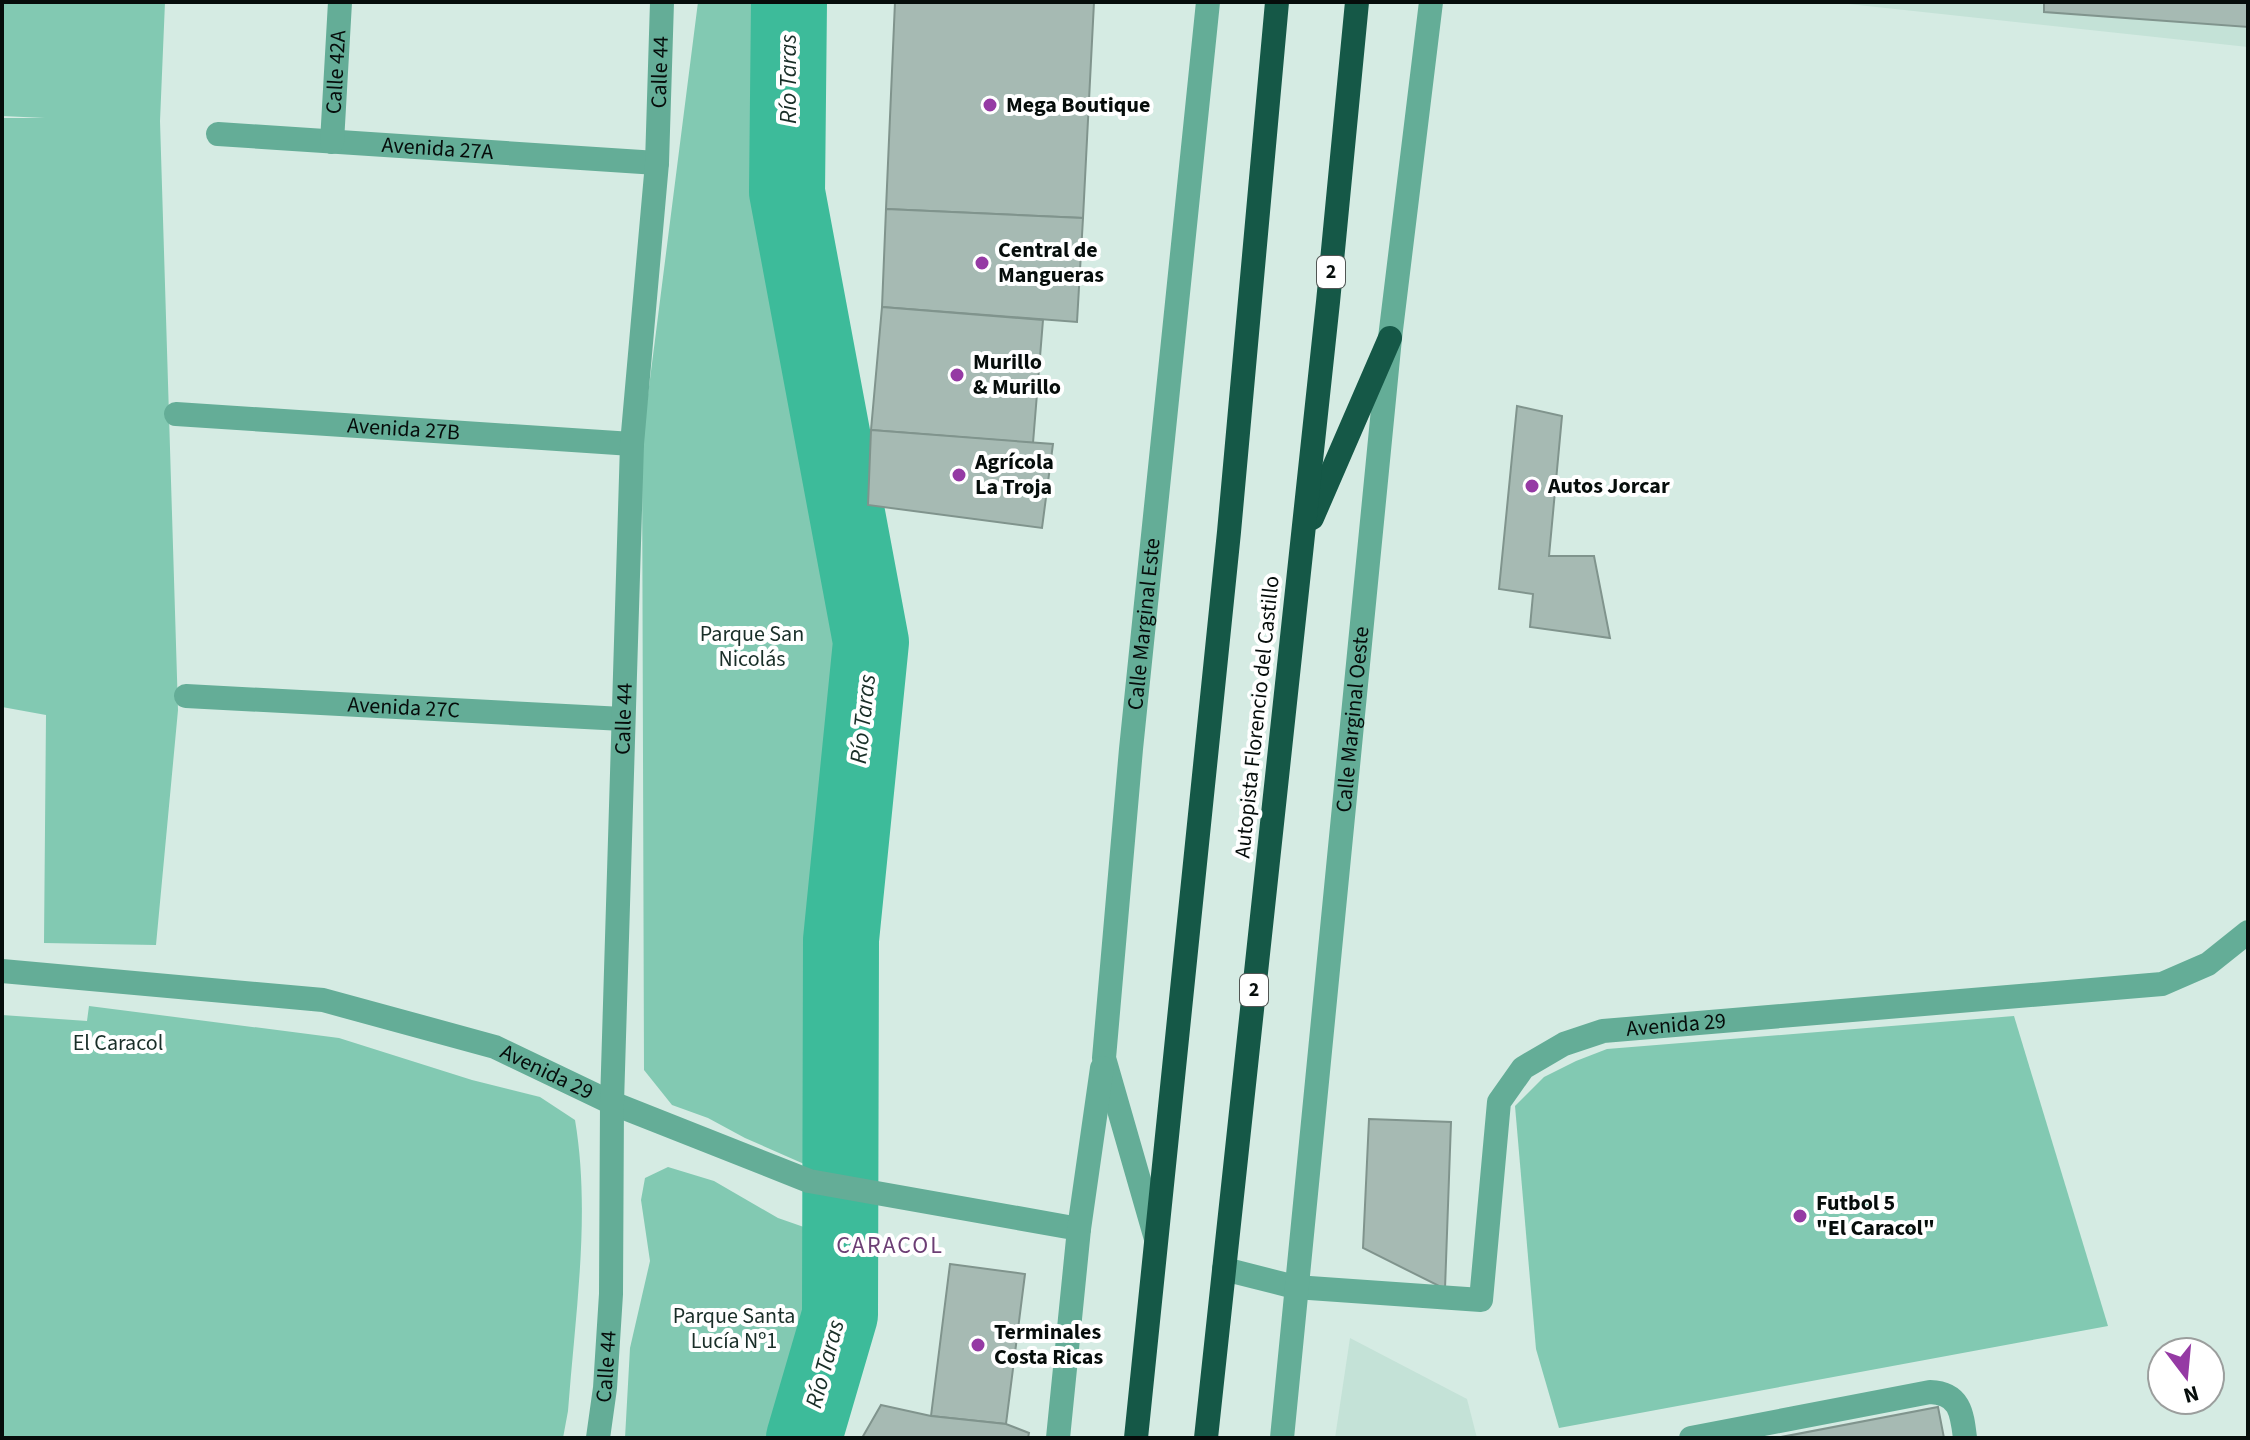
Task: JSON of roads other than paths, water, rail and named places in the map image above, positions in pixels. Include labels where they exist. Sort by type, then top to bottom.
[{"type":"highway","points":[[1136,1438],[1229,532],[1277,2]]},
{"type":"highway","name":"Autopista Florencio del Castillo","points":[[1206,1438],[1357,2]]},
{"type":"highway","points":[[1302,542],[1390,338]]},
{"type":"street","name":"Calle 42A","points":[[332,142],[340,2]]},
{"type":"street","name":"Calle 44","points":[[598,1438],[605,1388],[611,1294],[612,1103],[632,444],[657,163],[662,2]]},
{"type":"street","name":"Calle Marginal Este","points":[[1157,1242],[1104,1058],[1131,749],[1208,2]]},
{"type":"street","name":"Calle Marginal Oeste","points":[[1282,1438],[1390,338],[1431,2]]},
{"type":"street","name":"Avenida 27A","points":[[218,134],[657,163]]},
{"type":"street","name":"Avenida 27B","points":[[176,414],[632,444]]},
{"type":"street","name":"Avenida 27C","points":[[186,696],[623,719]]},
{"type":"street","name":"Avenida 29","points":[[1295,1287],[1481,1300],[1499,1102],[1523,1068],[1564,1044],[1603,1031],[2162,984],[2208,964],[2248,932]]},
{"type":"street","name":"Avenida 29","points":[[2,971],[323,1000],[495,1047],[612,1103],[809,1181],[1079,1229]]},
{"type":"street","points":[[1058,1438],[1079,1229],[1104,1058]]},
{"type":"street","points":[[1224,1269],[1295,1287]]},
{"type":"street","points":[[1691,1438],[1930,1392],[1944,1392],[1958,1404],[1965,1438]]},
{"type":"waterway","name":"Río Taras","points":[[789,2],[787,192],[871,642],[841,940],[840,1315],[804,1438]]},
{"type":"place","name":"Mega Boutique","points":[[990,105]]},
{"type":"place","name":"Central de Mangueras","points":[[982,263]]},
{"type":"place","name":"Murillo & Murillo","points":[[957,375]]},
{"type":"place","name":"Agrícola La Troja","points":[[959,475]]},
{"type":"place","name":"Autos Jorcar","points":[[1532,486]]},
{"type":"place","name":"Futbol 5 \"El Caracol\"","points":[[1800,1216]]},
{"type":"place","name":"Terminales Costa Ricas","points":[[978,1345]]},
{"type":"district","name":"CARACOL","points":[[890,1245]]},
{"type":"park label","name":"Parque San Nicolás","points":[[752,646]]},
{"type":"park label","name":"El Caracol","points":[[118,1043]]},
{"type":"park label","name":"Parque Santa Lucía Nº1","points":[[734,1328]]}]
